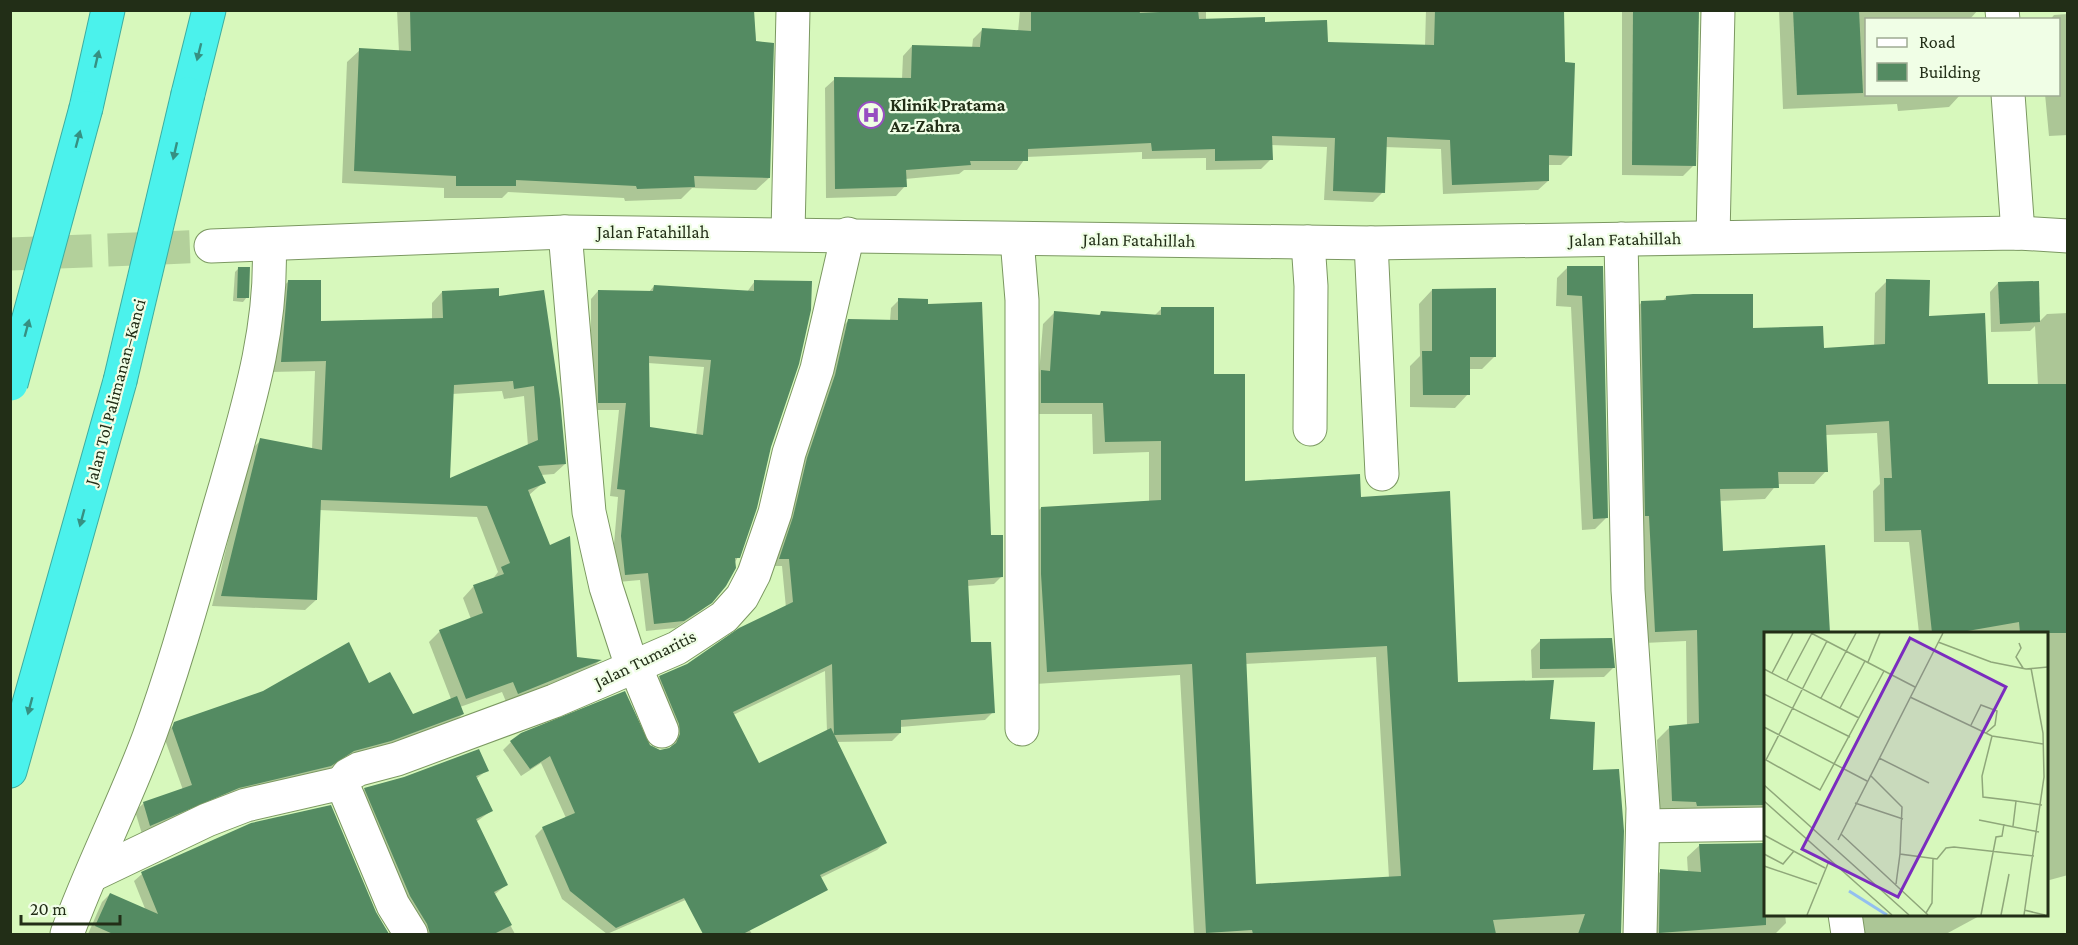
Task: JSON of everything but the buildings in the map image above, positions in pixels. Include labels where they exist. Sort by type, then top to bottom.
[{"type":"highway","points":[[11,386],[86,108],[108,10]]},
{"type":"highway","name":"Jalan Tol Palimanan–Kanci","points":[[10,771],[120,381],[209,10]]},
{"type":"street","points":[[788,233],[793,10]]},
{"type":"street","points":[[1713,237],[1718,10]]},
{"type":"street","points":[[2008,96],[2018,233]]},
{"type":"street","points":[[566,232],[589,512],[606,587],[633,667],[662,731]]},
{"type":"street","name":"Jalan Fatahillah","points":[[211,246],[566,232],[788,233],[1017,239],[1371,243],[2018,233],[2067,236]]},
{"type":"street","name":"Jalan Tumaritis","points":[[342,783],[348,775],[359,769],[397,759],[554,701],[677,648],[724,617],[742,597],[754,574],[775,513],[801,412],[817,369],[848,234]]},
{"type":"street","points":[[1017,239],[1022,300],[1022,729]]},
{"type":"street","points":[[1621,239],[1628,590],[1640,728],[1643,826],[1640,934]]},
{"type":"street","points":[[1308,242],[1311,286],[1310,429]]},
{"type":"street","points":[[1371,243],[1382,474]]},
{"type":"street","points":[[67,934],[149,737],[193,603],[244,422],[267,308],[270,278],[268,244]]},
{"type":"street","points":[[92,874],[207,820],[246,805],[342,783],[393,905],[411,934]]},
{"type":"street","points":[[1643,826],[1764,824]]},
{"type":"street","points":[[1845,915],[1848,934]]},
{"type":"tunnel","points":[[10,254],[211,246]]},
{"type":"place","name":"Klinik Pratama Az-Zahra","points":[[871,115]]}]
